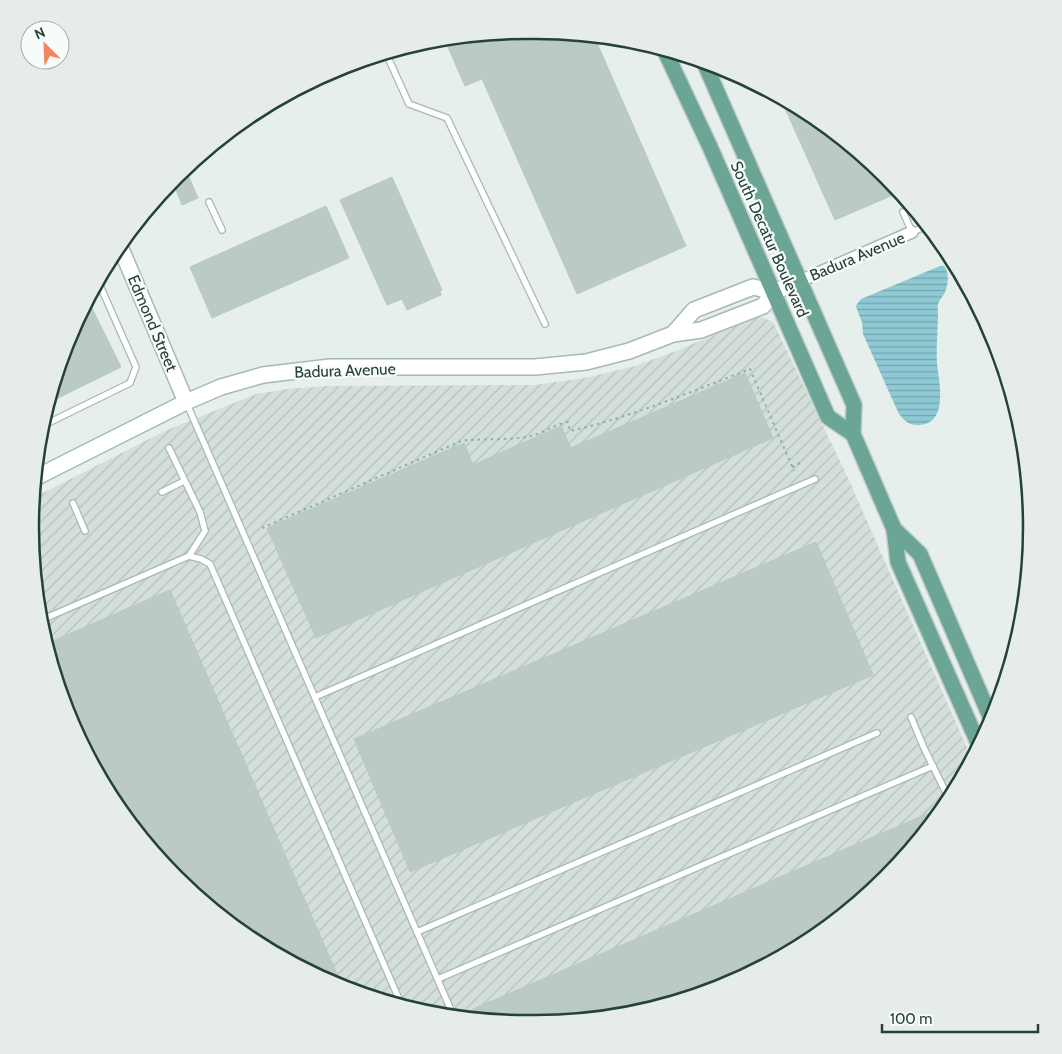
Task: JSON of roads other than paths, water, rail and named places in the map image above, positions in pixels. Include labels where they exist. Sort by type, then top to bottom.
[{"type":"main road","name":"South Decatur Boulevard","points":[[668,57],[710,147],[828,417],[852,434]]},
{"type":"main road","name":"South Decatur Boulevard","points":[[708,71],[854,405],[852,434],[894,529],[898,562],[976,737]]},
{"type":"main road","name":"Edmond Street","points":[[121,256],[186,402]]},
{"type":"main road","name":"Badura Avenue","points":[[42,471],[186,402],[221,388],[263,375],[330,367],[535,367],[586,362],[629,352],[673,334],[701,330],[764,306],[774,292],[800,281]]},
{"type":"main road","name":"Badura Avenue","points":[[673,334],[694,310],[753,286],[774,292]]},
{"type":"main road","name":"South Decatur Boulevard","points":[[894,529],[920,554],[987,710]]},
{"type":"street","name":"Badura Avenue","points":[[800,281],[912,232]]},
{"type":"lane","points":[[389,59],[409,104],[447,118],[545,324]]},
{"type":"lane","points":[[209,202],[222,230]]},
{"type":"lane","points":[[903,212],[912,232],[921,229]]},
{"type":"lane","points":[[50,422],[130,383],[136,367],[101,288]]},
{"type":"lane","points":[[186,402],[451,1009]]},
{"type":"lane","points":[[47,617],[189,556],[205,531],[200,512],[169,448]]},
{"type":"lane","points":[[315,696],[815,479]]},
{"type":"lane","points":[[162,492],[184,481]]},
{"type":"lane","points":[[73,503],[85,531]]},
{"type":"lane","points":[[189,556],[210,564],[399,998]]},
{"type":"lane","points":[[912,717],[945,791]]},
{"type":"lane","points":[[417,932],[878,733]]},
{"type":"lane","points":[[438,979],[933,766]]},
{"type":"water","points":[[944,266],[946,269],[948,279],[938,306],[937,357],[940,401],[935,418],[928,423],[912,425],[902,418],[898,412],[863,334],[862,322],[856,307],[861,299]]}]
